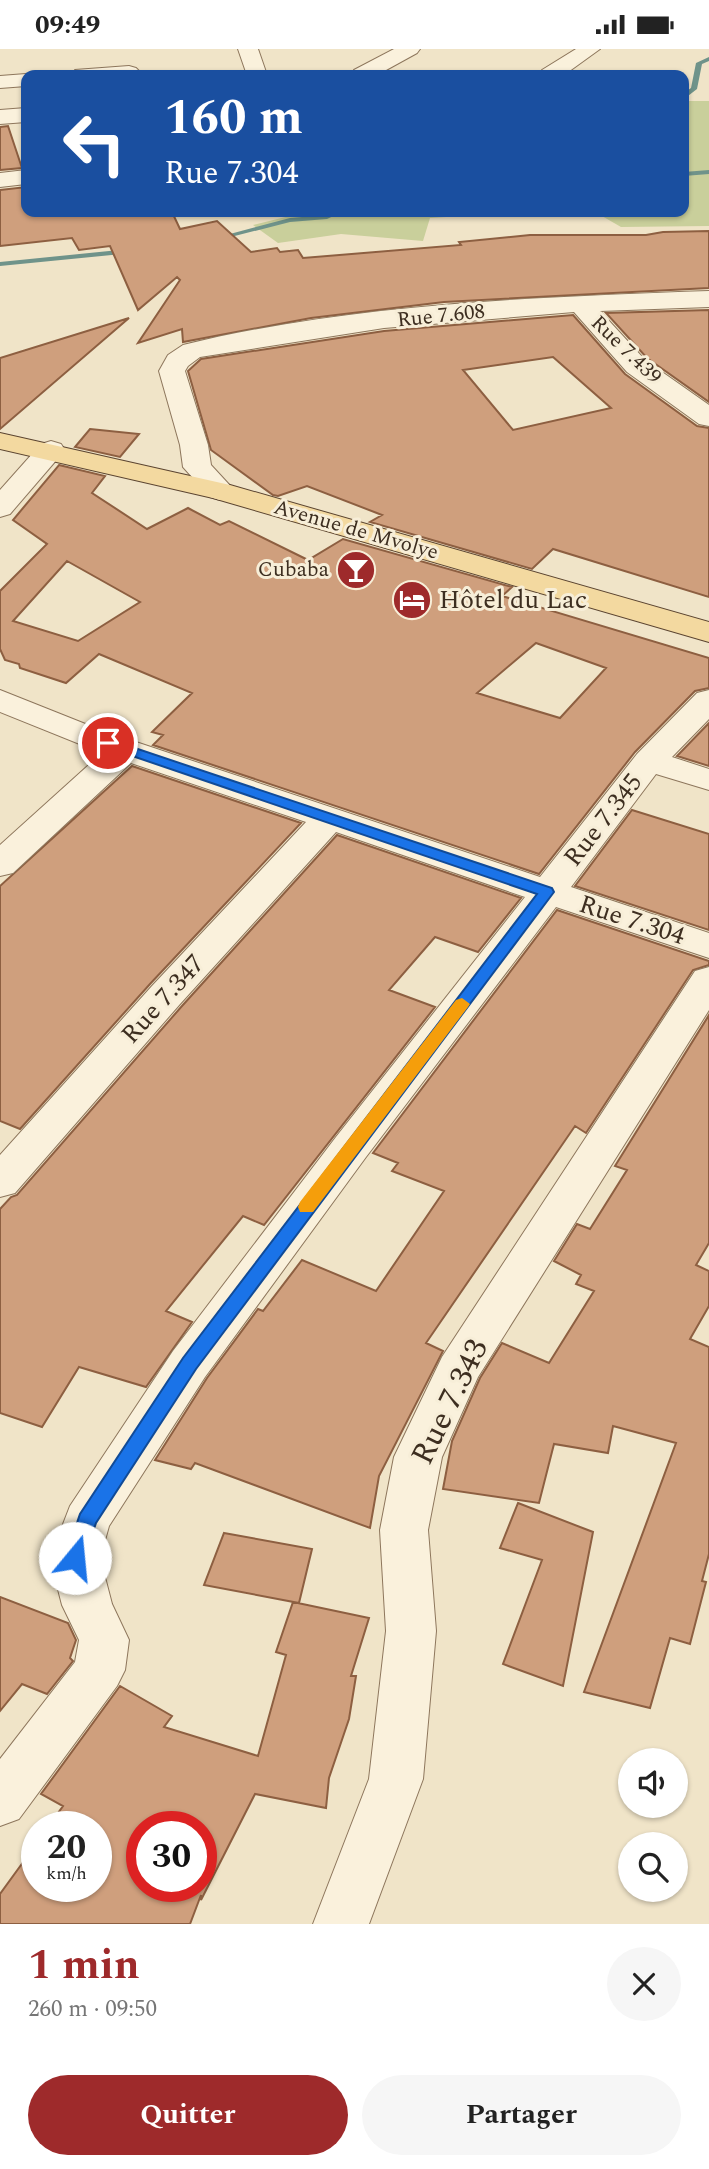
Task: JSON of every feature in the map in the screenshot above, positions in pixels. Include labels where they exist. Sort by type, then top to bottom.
[{"type":"main road","name":"Avenue de Mvolye","points":[[0,441],[51,450],[220,491],[709,632]]},
{"type":"street","points":[[122,49],[128,70]]},
{"type":"street","points":[[248,49],[255,70]]},
{"type":"street","points":[[364,49],[368,70]]},
{"type":"street","points":[[372,70],[410,49]]},
{"type":"street","points":[[558,70],[590,49]]},
{"type":"street","points":[[0,82],[21,80]]},
{"type":"street","points":[[0,117],[21,115]]},
{"type":"street","points":[[0,180],[21,178]]},
{"type":"street","name":"Rue 7.608","points":[[220,491],[197,467],[194,446],[172,371],[177,361],[192,351],[352,326],[580,304],[709,299]]},
{"type":"street","name":"Rue 7.439","points":[[580,304],[636,366],[709,418]]},
{"type":"street","points":[[0,508],[51,450]]},
{"type":"street","name":"Rue 7.304","points":[[0,700],[69,730],[709,946]]},
{"type":"street","name":"Rue 7.345","points":[[0,1801],[99,1670],[104,1640],[88,1605],[75,1558],[87,1520],[189,1364],[546,892],[649,761],[709,700]]},
{"type":"street","points":[[0,865],[126,749]]},
{"type":"street","points":[[649,761],[709,780]]},
{"type":"street","name":"Rue 7.347","points":[[0,1182],[166,995],[330,818]]},
{"type":"street","name":"Rue 7.343","points":[[350,1902],[396,1779],[411,1632],[404,1530],[418,1457],[458,1370],[709,980]]},
{"type":"green space","points":[[689,101],[709,101],[709,226],[621,227],[604,217],[689,217]]},
{"type":"green space","points":[[286,217],[446,217],[430,218],[423,241],[341,234],[278,243],[253,225]]},
{"type":"building","points":[[8,126],[21,168],[0,170],[0,127]]},
{"type":"building","points":[[21,188],[21,217],[174,217],[180,229],[217,221],[251,252],[277,248],[280,252],[298,250],[303,258],[461,245],[459,242],[530,235],[646,235],[709,231],[709,288],[444,302],[311,318],[183,342],[182,329],[138,343],[180,280],[177,277],[138,310],[110,246],[79,250],[72,238],[0,246],[0,190]]},
{"type":"building","points":[[709,310],[709,402],[647,358],[606,313]]},
{"type":"building","points":[[573,315],[625,374],[697,426],[709,428],[709,597],[553,549],[532,569],[370,522],[382,515],[307,486],[278,496],[273,495],[211,450],[188,371],[201,359],[384,331]],"holes":[[[553,357],[611,408],[513,430],[463,370]]]},
{"type":"building","points":[[129,318],[0,429],[0,358]]},
{"type":"building","points":[[90,429],[139,434],[120,457],[75,447]]},
{"type":"building","points":[[59,465],[105,476],[92,493],[147,529],[188,508],[220,525],[229,521],[308,560],[343,539],[512,587],[502,596],[709,658],[709,688],[695,691],[635,752],[539,874],[153,745],[163,735],[152,732],[192,693],[99,654],[66,683],[20,668],[19,664],[5,660],[0,649],[0,591],[47,544],[13,520]],"holes":[[[67,561],[140,602],[78,641],[13,621]],[[536,643],[606,668],[560,718],[477,693]]]},
{"type":"building","points":[[709,723],[709,766],[677,756]]},
{"type":"building","points":[[132,766],[301,823],[150,984],[20,1129],[0,1121],[0,886]]},
{"type":"building","points":[[632,810],[709,834],[709,930],[575,886]]},
{"type":"building","points":[[337,835],[521,898],[478,952],[435,937],[389,990],[435,1007],[264,1225],[243,1216],[166,1311],[192,1322],[146,1387],[79,1367],[42,1427],[0,1413],[0,1209],[11,1197],[17,1195],[182,1006]]},
{"type":"building","points":[[557,910],[709,961],[709,965],[693,970],[586,1133],[575,1126],[426,1343],[443,1351],[379,1476],[370,1528],[195,1463],[191,1469],[155,1460],[207,1378],[258,1309],[263,1311],[302,1260],[376,1291],[444,1191],[392,1171],[398,1163],[373,1153]]},
{"type":"building","points":[[709,1015],[709,1243],[696,1265],[709,1271],[709,1306],[690,1339],[709,1347],[709,1554],[702,1581],[706,1582],[690,1644],[670,1638],[650,1708],[584,1692],[676,1443],[613,1426],[608,1453],[554,1444],[539,1503],[443,1489],[452,1441],[480,1378],[502,1343],[549,1363],[594,1291],[576,1284],[581,1275],[554,1261],[577,1224],[590,1229],[627,1170],[615,1166]]},
{"type":"building","points":[[518,1503],[593,1532],[563,1686],[503,1664],[542,1560],[500,1548]]},
{"type":"building","points":[[224,1533],[312,1549],[299,1603],[204,1585]]},
{"type":"building","points":[[0,1597],[68,1623],[76,1640],[70,1658],[73,1661],[47,1694],[22,1684],[0,1711]]},
{"type":"building","points":[[293,1602],[369,1618],[351,1676],[356,1676],[349,1719],[329,1778],[326,1808],[255,1794],[217,1869],[217,1811],[126,1811],[126,1902],[198,1902],[190,1924],[0,1924],[0,1894],[21,1865],[21,1902],[112,1902],[112,1811],[59,1811],[63,1806],[41,1794],[120,1686],[172,1716],[164,1727],[258,1756],[286,1655],[276,1652]]},
{"type":"waterway","points":[[689,93],[694,89],[699,63],[709,59]]},
{"type":"waterway","points":[[689,174],[709,172]]},
{"type":"waterway","points":[[219,238],[290,220],[327,217]]},
{"type":"waterway","points":[[0,264],[129,251]]},
{"type":"slow traffic","points":[[306,1207],[462,1004]]},
{"type":"place","name":"Cubaba","points":[[356,570]]},
{"type":"place","name":"Hôtel du Lac","points":[[412,600]]},
{"type":"route","points":[[75,1558],[87,1520],[189,1364],[546,892],[108,743]]}]
